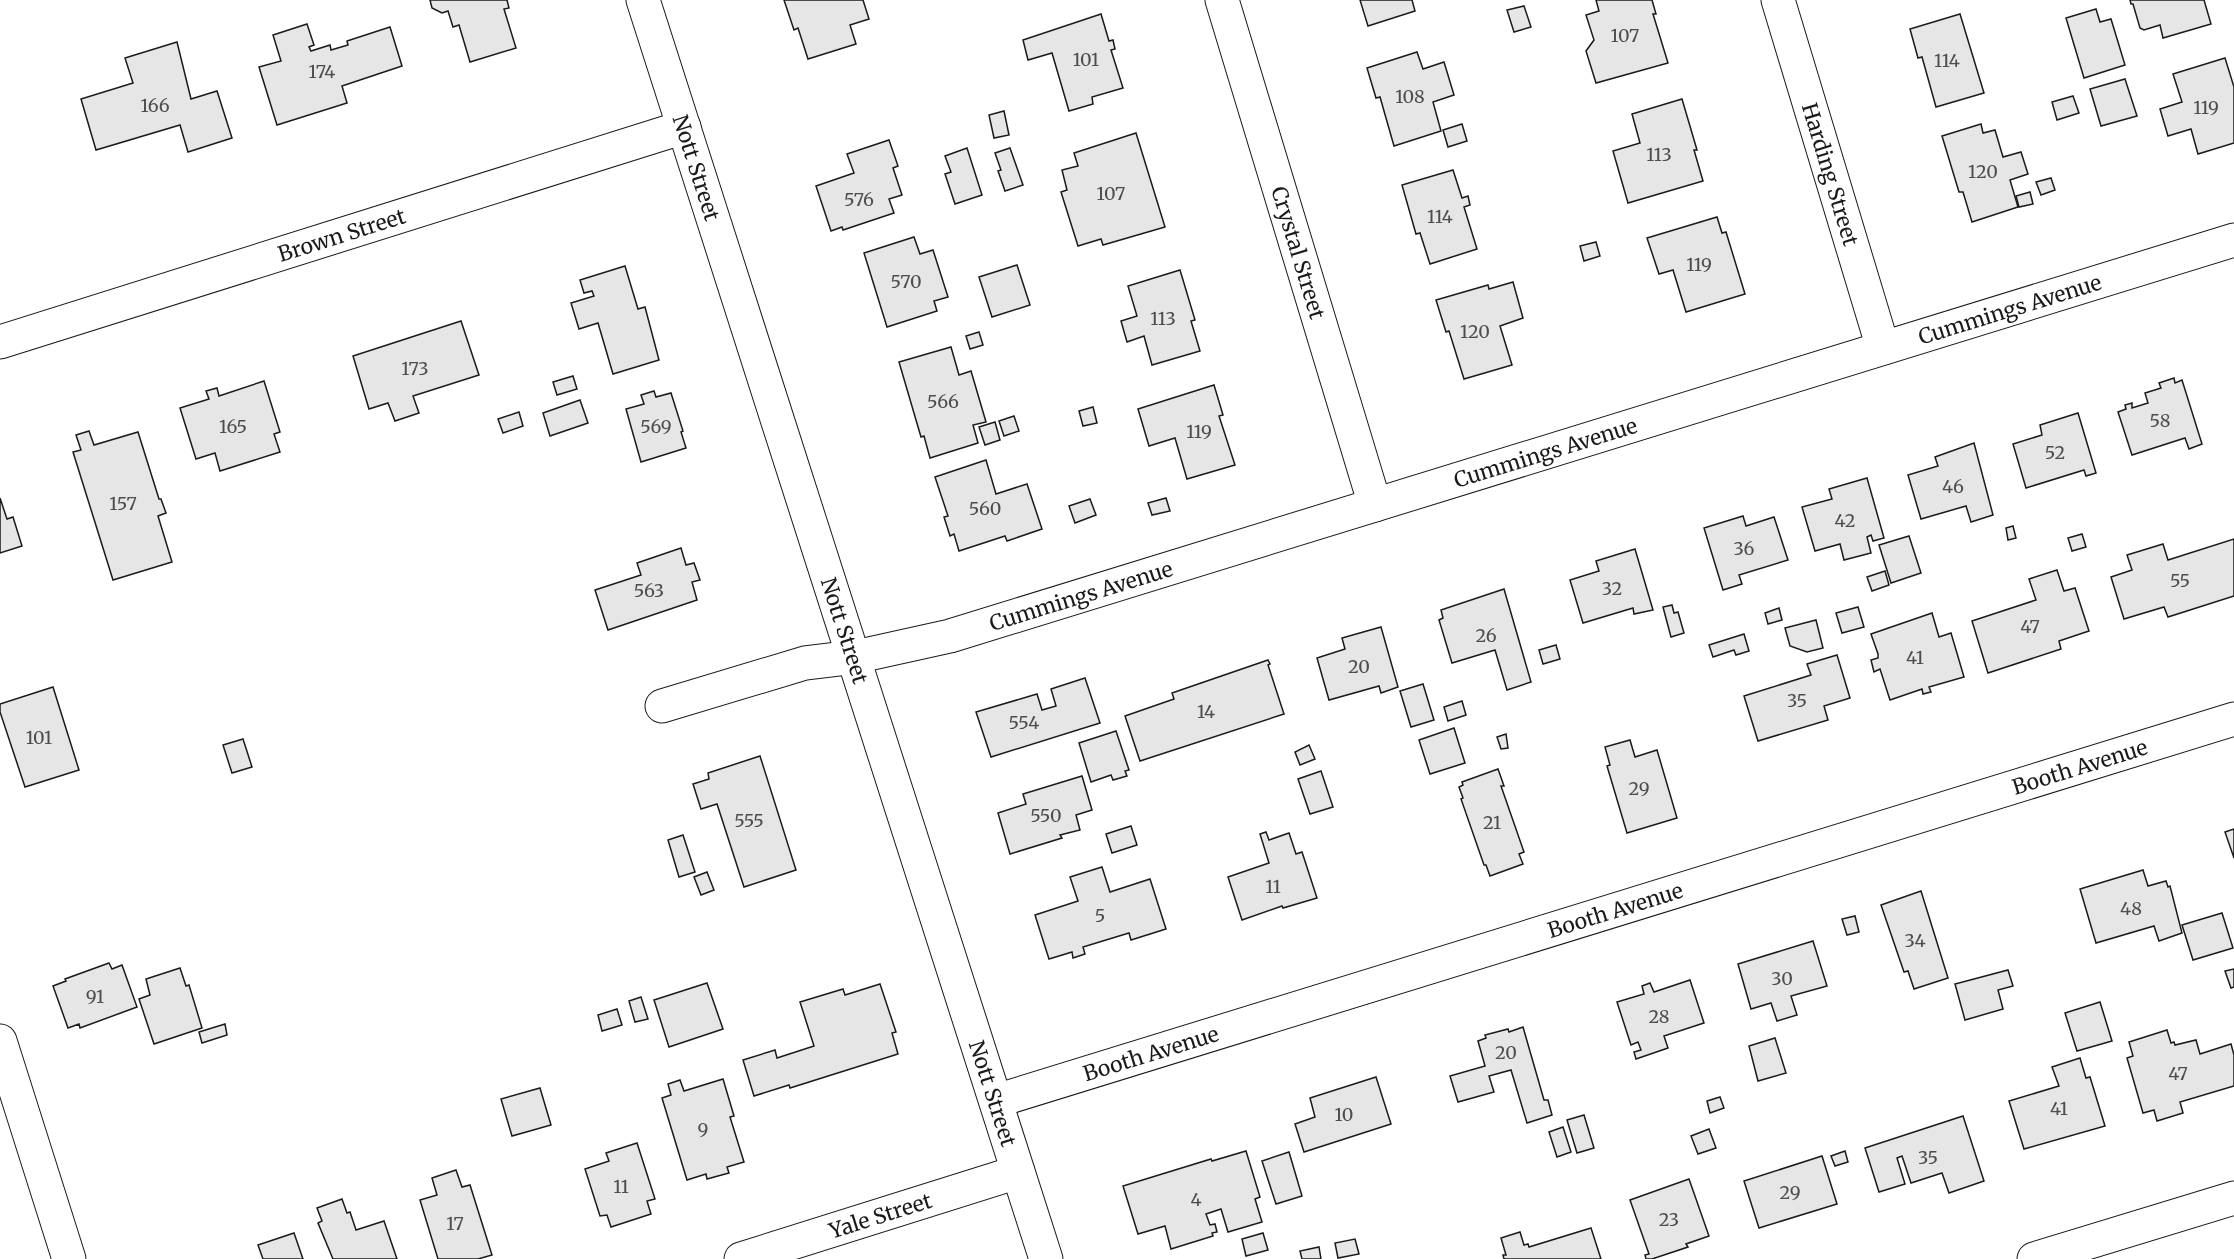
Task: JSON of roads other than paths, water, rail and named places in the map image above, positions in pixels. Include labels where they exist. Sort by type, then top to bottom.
[{"type":"street","name":"Nott Street","points":[[643,0],[1046,1259]]},
{"type":"street","name":"Crystal Street","points":[[1222,0],[1375,505]]},
{"type":"street","name":"Harding Street","points":[[1778,0],[1883,348]]},
{"type":"street","name":"Brown Street","points":[[0,342],[684,127]]},
{"type":"street","name":"Cummings Avenue","points":[[662,706],[793,666],[855,657],[950,636],[2234,240]]},
{"type":"street","name":"Booth Avenue","points":[[996,1101],[2234,719]]},
{"type":"street","points":[[0,1041],[69,1259]]},
{"type":"street","name":"Yale Street","points":[[741,1259],[1018,1172]]},
{"type":"street","points":[[2034,1259],[2234,1198]]}]
